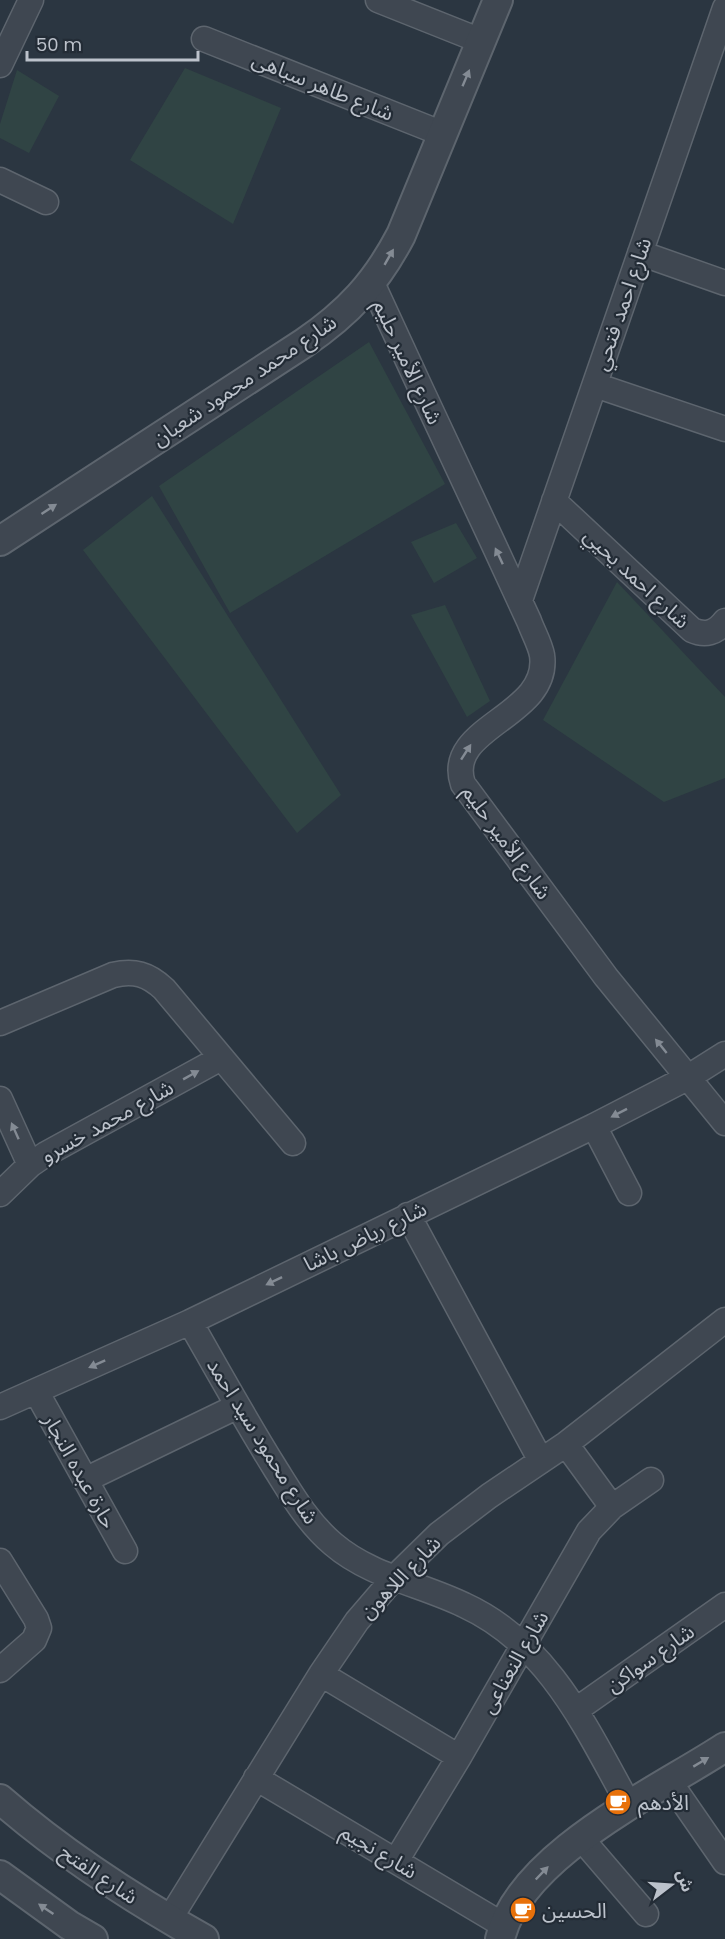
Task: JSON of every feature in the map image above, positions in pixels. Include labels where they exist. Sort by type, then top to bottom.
[{"type":"street","points":[[0,65],[31,0]]},
{"type":"street","points":[[378,0],[481,41]]},
{"type":"street","name":"شارع محمد محمود شعبان","points":[[3,533],[329,326],[352,306],[388,260],[401,235],[498,0]]},
{"type":"street","name":"شارع احمد فتحي","points":[[520,600],[725,8]]},
{"type":"street","name":"شارع طاهر سباهى","points":[[204,39],[442,134]]},
{"type":"street","points":[[0,180],[46,202]]},
{"type":"street","points":[[640,253],[725,283]]},
{"type":"street","name":"شارع الأمير حليم","points":[[372,283],[520,600],[542,655],[541,673],[534,690],[467,747],[459,765],[463,784],[606,977],[725,1123]]},
{"type":"street","points":[[595,385],[725,429]]},
{"type":"street","name":"شارع احمد يحيي","points":[[554,501],[692,630],[698,633],[713,632],[725,621]]},
{"type":"street","points":[[0,1023],[113,975],[127,972],[141,973],[153,979],[164,989],[293,1143]]},
{"type":"street","name":"شارع رياض باشا","points":[[0,1407],[190,1323],[594,1126],[687,1078],[725,1054]]},
{"type":"street","name":"شارع محمد خسرو","points":[[0,1194],[30,1164],[221,1058]]},
{"type":"street","points":[[0,1099],[30,1164]]},
{"type":"street","points":[[594,1126],[629,1193]]},
{"type":"street","points":[[408,1215],[541,1461]]},
{"type":"street","name":"شارع اللاهون","points":[[169,1920],[321,1674],[357,1621],[394,1578],[448,1528],[489,1496],[566,1444],[725,1320]]},
{"type":"street","name":"شارع محمود سيد احمد","points":[[190,1323],[308,1519],[333,1544],[362,1564],[466,1605],[506,1630],[524,1645],[561,1686],[629,1804]]},
{"type":"street","name":"حارة عبده النجار","points":[[36,1391],[125,1551]]},
{"type":"street","points":[[85,1480],[238,1406]]},
{"type":"street","points":[[566,1444],[612,1507]]},
{"type":"street","name":"شارع النعناعى","points":[[396,1861],[524,1645],[579,1545],[600,1518],[612,1507],[651,1480]]},
{"type":"street","points":[[0,1561],[36,1619],[39,1628],[34,1640],[0,1670]]},
{"type":"street","name":"شارع سواكن","points":[[576,1710],[725,1605]]},
{"type":"street","points":[[321,1674],[459,1757]]},
{"type":"street","points":[[501,1932],[529,1886],[580,1837],[629,1804],[725,1747]]},
{"type":"street","name":"شارع نجيم","points":[[256,1778],[396,1861],[501,1932]]},
{"type":"street","points":[[669,1781],[725,1862]]},
{"type":"street","name":"شارع الفتح","points":[[0,1799],[69,1855],[118,1889],[204,1939]]},
{"type":"street","points":[[580,1837],[646,1914]]},
{"type":"street","points":[[0,1875],[35,1902],[93,1939]]},
{"type":"green space","points":[[185,68],[281,108],[233,224],[130,160]]},
{"type":"green space","points":[[17,70],[59,96],[29,153],[0,138],[0,124]]},
{"type":"green space","points":[[369,342],[445,484],[230,613],[159,486]]},
{"type":"green space","points":[[152,496],[341,795],[297,833],[83,550]]},
{"type":"green space","points":[[456,523],[477,558],[434,583],[411,542]]},
{"type":"green space","points":[[617,582],[725,697],[725,778],[664,802],[543,720]]},
{"type":"green space","points":[[445,605],[490,701],[467,717],[411,615]]},
{"type":"place","name":"الأدهم","points":[[618,1802]]},
{"type":"place","name":"الحسين","points":[[523,1910]]}]
